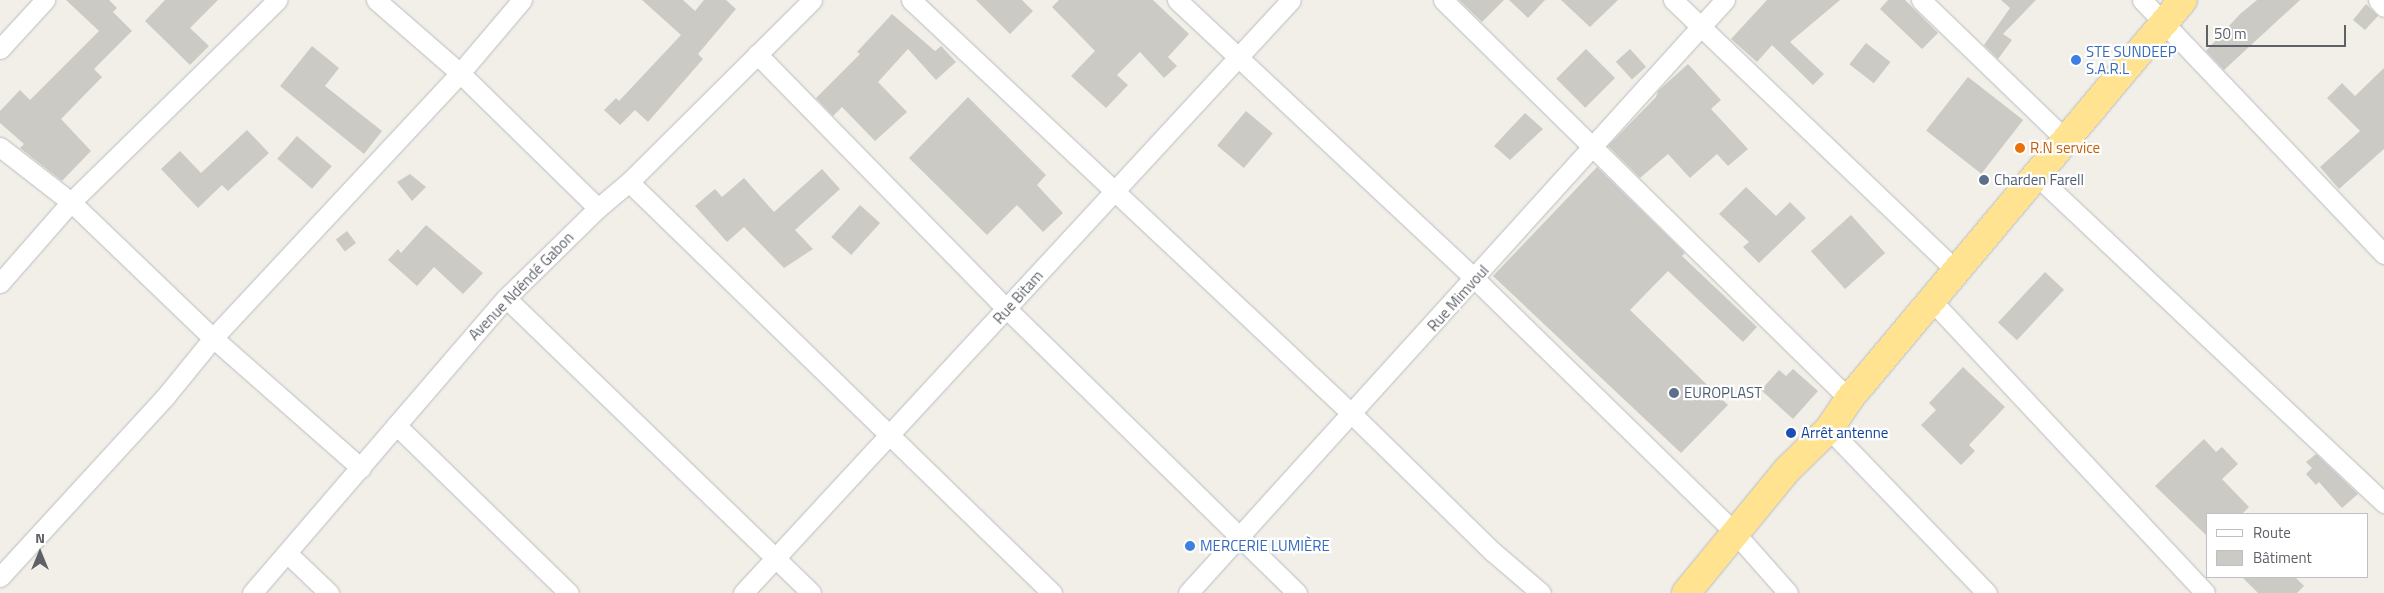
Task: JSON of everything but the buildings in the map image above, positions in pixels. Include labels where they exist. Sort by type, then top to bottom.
[{"type":"highway","points":[[1686,593],[1787,470],[1829,429],[1849,399],[1933,302],[2183,0]]},
{"type":"street","points":[[0,49],[45,0]]},
{"type":"street","points":[[0,283],[72,202],[278,0]]},
{"type":"street","points":[[376,0],[460,73],[598,208]]},
{"type":"street","points":[[0,577],[152,411],[213,338],[460,73],[522,0]]},
{"type":"street","name":"Avenue Ndéndé Gabon","points":[[252,593],[288,554],[506,298],[598,208],[629,182],[812,0]]},
{"type":"street","points":[[911,0],[1352,414],[1493,552],[1541,593]]},
{"type":"street","points":[[1177,0],[1475,279],[1735,533],[1788,593]]},
{"type":"street","name":"Rue Bitam","points":[[743,593],[1291,0]]},
{"type":"street","points":[[1443,0],[1849,399]]},
{"type":"street","points":[[1672,0],[1958,272]]},
{"type":"street","name":"Rue Mimvoul","points":[[1188,593],[1475,279],[1725,0]]},
{"type":"street","points":[[1921,0],[2066,140]]},
{"type":"street","points":[[2142,0],[2384,254]]},
{"type":"street","points":[[2378,0],[2384,6]]},
{"type":"street","points":[[757,54],[1007,309],[1297,593]]},
{"type":"street","points":[[0,147],[72,202],[213,338],[361,468]]},
{"type":"street","points":[[2036,176],[2384,503]]},
{"type":"street","points":[[629,182],[889,437],[1052,593]]},
{"type":"street","points":[[506,298],[811,593]]},
{"type":"street","points":[[1933,302],[2205,593]]},
{"type":"street","points":[[396,425],[569,593]]},
{"type":"street","points":[[1829,429],[1987,593]]},
{"type":"street","points":[[288,554],[329,593]]},
{"type":"place","name":"STE SUNDEEP S.A.R.L","points":[[2076,60]]},
{"type":"place","name":"R.N service","points":[[2020,148]]},
{"type":"place","name":"Charden Farell","points":[[1984,180]]},
{"type":"place","name":"EUROPLAST","points":[[1674,393]]},
{"type":"place","name":"Arrêt antenne","points":[[1791,433]]},
{"type":"place","name":"MERCERIE LUMIÈRE","points":[[1190,546]]}]
